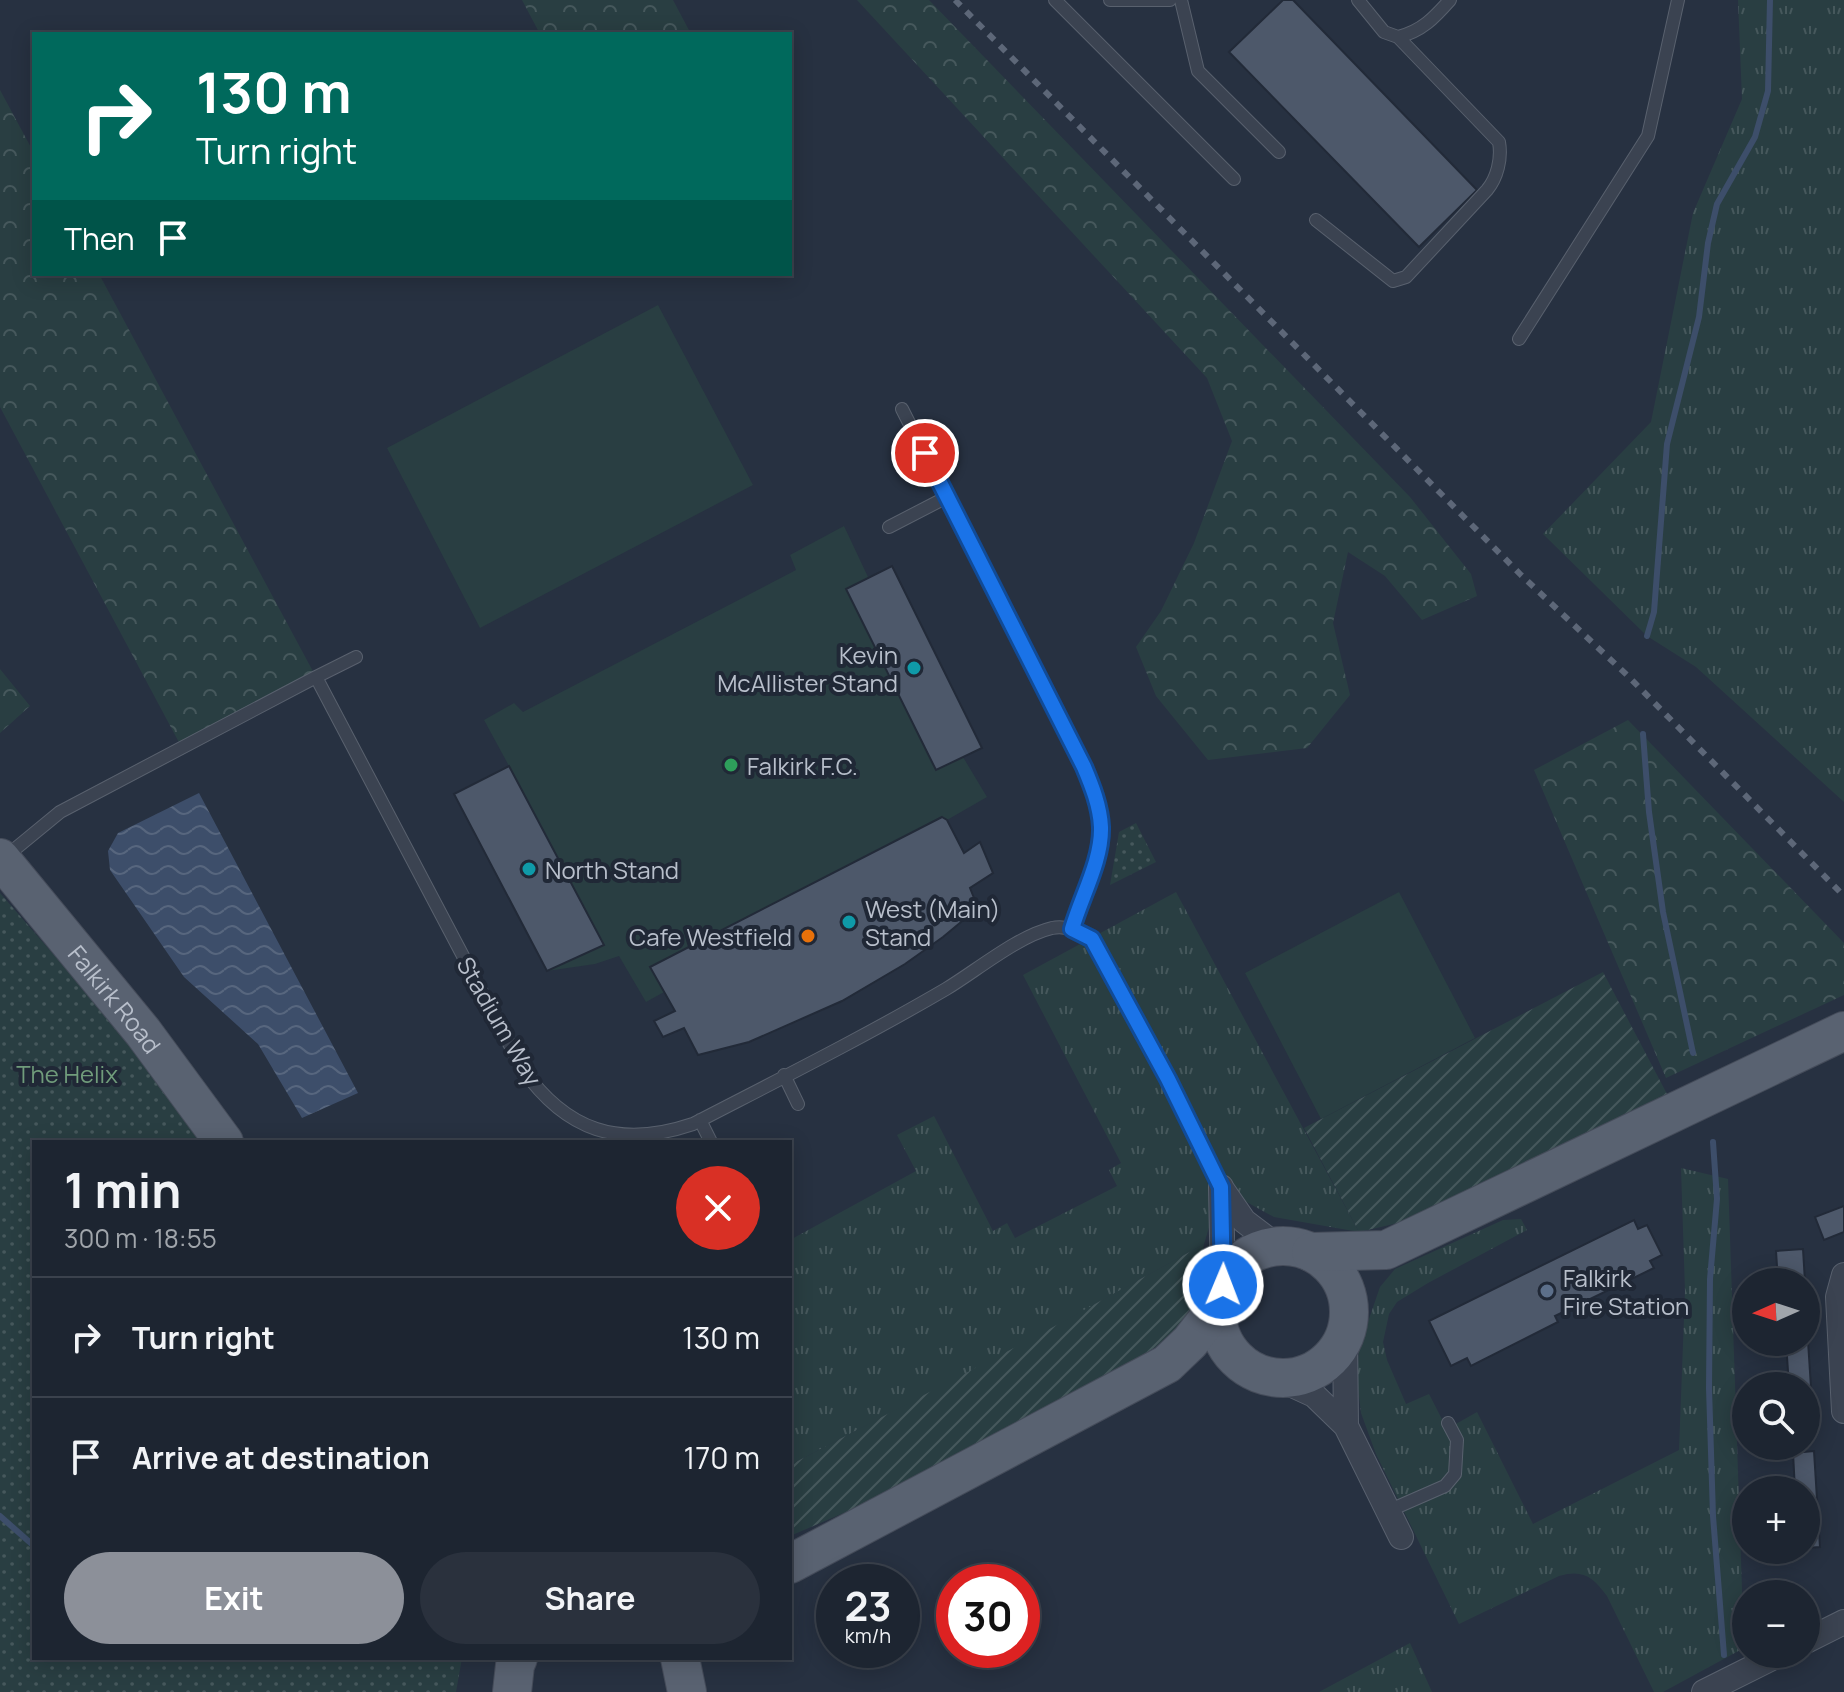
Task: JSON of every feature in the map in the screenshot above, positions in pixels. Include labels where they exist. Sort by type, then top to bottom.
[{"type":"main road","name":"Falkirk Road","points":[[1,859],[143,1032],[223,1140]]},
{"type":"main road","points":[[792,1563],[1167,1364],[1190,1342],[1220,1296],[1232,1270],[1260,1250],[1386,1250],[1844,1031]]},
{"type":"main road","points":[[1294,1249],[1327,1262],[1339,1277],[1346,1294],[1347,1324]]},
{"type":"main road","points":[[1167,1364],[1298,1376],[1318,1368],[1334,1354],[1386,1250]]},
{"type":"main road","points":[[1220,1296],[1218,1325],[1225,1343],[1235,1358],[1264,1373]]},
{"type":"street","points":[[1221,1187],[1244,1221],[1294,1249]]},
{"type":"street","points":[[1220,1296],[1221,1187]]},
{"type":"street","points":[[1844,1275],[1838,1297],[1844,1411]]},
{"type":"street","points":[[1346,1426],[1347,1324]]},
{"type":"street","points":[[1264,1373],[1314,1395],[1346,1426],[1401,1537]]},
{"type":"street","points":[[1820,1634],[1844,1622]]},
{"type":"street","points":[[1704,1692],[1752,1668]]},
{"type":"lane","points":[[1055,0],[1234,179]]},
{"type":"lane","points":[[1110,0],[1170,0]]},
{"type":"lane","points":[[1181,0],[1198,71],[1279,152]]},
{"type":"lane","points":[[1316,220],[1393,281],[1400,281],[1493,182],[1500,151],[1499,142],[1398,37],[1384,32],[1358,0]]},
{"type":"lane","points":[[1398,37],[1414,33],[1429,23],[1450,0]]},
{"type":"lane","points":[[1519,339],[1648,136],[1678,0]]},
{"type":"lane","points":[[902,409],[1096,795],[1101,827],[1098,849],[1072,929],[1092,939],[1168,1079],[1221,1187]]},
{"type":"lane","points":[[889,527],[947,497]]},
{"type":"lane","points":[[1,859],[60,812],[356,657]]},
{"type":"lane","name":"Stadium Way","points":[[316,677],[522,1068],[549,1101],[567,1117],[606,1137],[675,1130],[700,1120],[949,988],[992,958],[1048,929],[1072,929]]},
{"type":"lane","points":[[784,1075],[798,1104]]},
{"type":"lane","points":[[700,1120],[710,1140]]},
{"type":"lane","points":[[1388,1511],[1445,1486],[1455,1474],[1457,1440],[1448,1423]]},
{"type":"green space","points":[[522,0],[673,0],[690,32],[539,32]]},
{"type":"green space","points":[[857,0],[929,0],[1410,497],[1471,574],[1477,596],[1422,620],[1385,576],[1348,552],[1333,623],[1350,695],[1307,748],[1208,760],[1156,696],[1136,647],[1161,611],[1194,543],[1232,441],[1207,378]]},
{"type":"green space","points":[[1738,0],[1844,0],[1844,802],[1696,667],[1647,636],[1543,534],[1651,422],[1693,213],[1742,99]]},
{"type":"green space","points":[[0,90],[32,149],[32,276],[100,276],[316,677],[182,748],[0,407]]},
{"type":"green space","points":[[658,305],[753,485],[480,628],[387,448]]},
{"type":"green space","points":[[844,526],[868,577],[892,566],[982,748],[963,757],[987,797],[947,820],[964,853],[980,842],[993,873],[970,888],[978,908],[881,978],[811,1015],[737,1044],[698,1055],[684,1028],[663,1037],[654,1021],[675,1010],[664,992],[646,1002],[619,956],[595,964],[547,971],[454,794],[509,766],[484,720],[514,703],[523,712],[796,570],[790,555]]},
{"type":"green space","points":[[0,669],[30,706],[0,733]]},
{"type":"green space","points":[[1628,720],[1844,943],[1844,995],[1666,1078],[1534,770]]},
{"type":"green space","points":[[1136,823],[1156,862],[1110,885],[1119,832]]},
{"type":"green space","points":[[1176,892],[1359,1232],[1274,1217],[1221,1188],[1204,1244],[1027,1342],[792,1464],[792,1239],[916,1171],[897,1135],[934,1116],[993,1231],[1007,1223],[1015,1238],[1117,1186],[1109,1170],[1121,1163],[1023,975]]},
{"type":"green space","points":[[1399,892],[1475,1038],[1321,1119],[1245,973]]},
{"type":"green space","name":"The Helix","points":[[0,893],[215,1140],[32,1140],[32,1660],[462,1660],[456,1692],[0,1692]]},
{"type":"green space","points":[[1603,972],[1667,1094],[1398,1223],[1359,1232],[1304,1128]]},
{"type":"green space","points":[[1681,1168],[1728,1179],[1735,1372],[1732,1372],[1732,1460],[1738,1460],[1738,1476],[1732,1476],[1732,1564],[1741,1564],[1742,1580],[1732,1580],[1732,1655],[1663,1692],[1654,1692],[1607,1596],[1592,1579],[1581,1574],[1559,1576],[1459,1624],[1376,1454],[1361,1413],[1357,1380],[1359,1348],[1380,1287],[1395,1269],[1503,1220],[1521,1219],[1527,1230],[1397,1302],[1389,1314],[1383,1342],[1387,1360],[1406,1404],[1429,1394],[1447,1429],[1477,1412],[1533,1524],[1679,1450],[1685,1291]]},
{"type":"green space","points":[[1204,1244],[1189,1315],[1181,1332],[1104,1378],[860,1506],[792,1535],[792,1464]]},
{"type":"green space","points":[[1410,1643],[1432,1692],[1319,1692]]},
{"type":"water","points":[[199,793],[358,1093],[302,1118],[258,1044],[184,977],[110,870],[108,851],[118,833]]},
{"type":"building","points":[[1283,0],[1293,0],[1477,190],[1419,247],[1229,52]]},
{"type":"building","name":"Kevin McAllister Stand","points":[[892,566],[982,748],[936,770],[846,589]]},
{"type":"building","name":"North Stand","points":[[509,766],[604,945],[547,971],[454,794]]},
{"type":"building","name":"West (Main) Stand","points":[[942,817],[947,820],[964,853],[980,842],[993,873],[970,888],[978,908],[943,937],[905,964],[842,1001],[749,1042],[698,1055],[684,1028],[663,1037],[654,1021],[675,1011],[650,967]]},
{"type":"building","points":[[1844,1206],[1844,1232],[1824,1240],[1815,1217]]},
{"type":"building","name":"Falkirk Fire Station","points":[[1634,1220],[1638,1229],[1647,1225],[1662,1255],[1650,1261],[1654,1268],[1555,1316],[1558,1322],[1471,1366],[1467,1358],[1451,1366],[1429,1321]]},
{"type":"building","points":[[1803,1249],[1804,1268],[1777,1268],[1776,1251]]},
{"type":"building","points":[[1787,1356],[1809,1356],[1810,1372],[1788,1372]]},
{"type":"building","points":[[1793,1460],[1815,1460],[1816,1476],[1794,1476]]},
{"type":"waterway","points":[[1647,636],[1654,612],[1667,444],[1699,317],[1708,243],[1717,204],[1755,137],[1768,91],[1770,0]]},
{"type":"waterway","points":[[1643,734],[1649,812],[1663,912],[1693,1053]]},
{"type":"waterway","points":[[1713,1142],[1717,1199],[1710,1279],[1709,1388],[1713,1516],[1724,1655]]},
{"type":"waterway","points":[[0,1516],[32,1544]]},
{"type":"railway","points":[[955,0],[1521,575],[1629,677],[1844,896]]},
{"type":"place","name":"Kevin McAllister Stand","points":[[914,668]]},
{"type":"place","name":"Falkirk F.C.","points":[[731,765]]},
{"type":"place","name":"North Stand","points":[[529,869]]},
{"type":"place","name":"West (Main) Stand","points":[[849,922]]},
{"type":"place","name":"Cafe Westfield","points":[[808,936]]},
{"type":"place","name":"Falkirk Fire Station","points":[[1547,1291]]},
{"type":"route","points":[[925,453],[1096,795],[1101,827],[1098,849],[1072,929],[1092,939],[1168,1079],[1221,1187],[1223,1285]]}]
